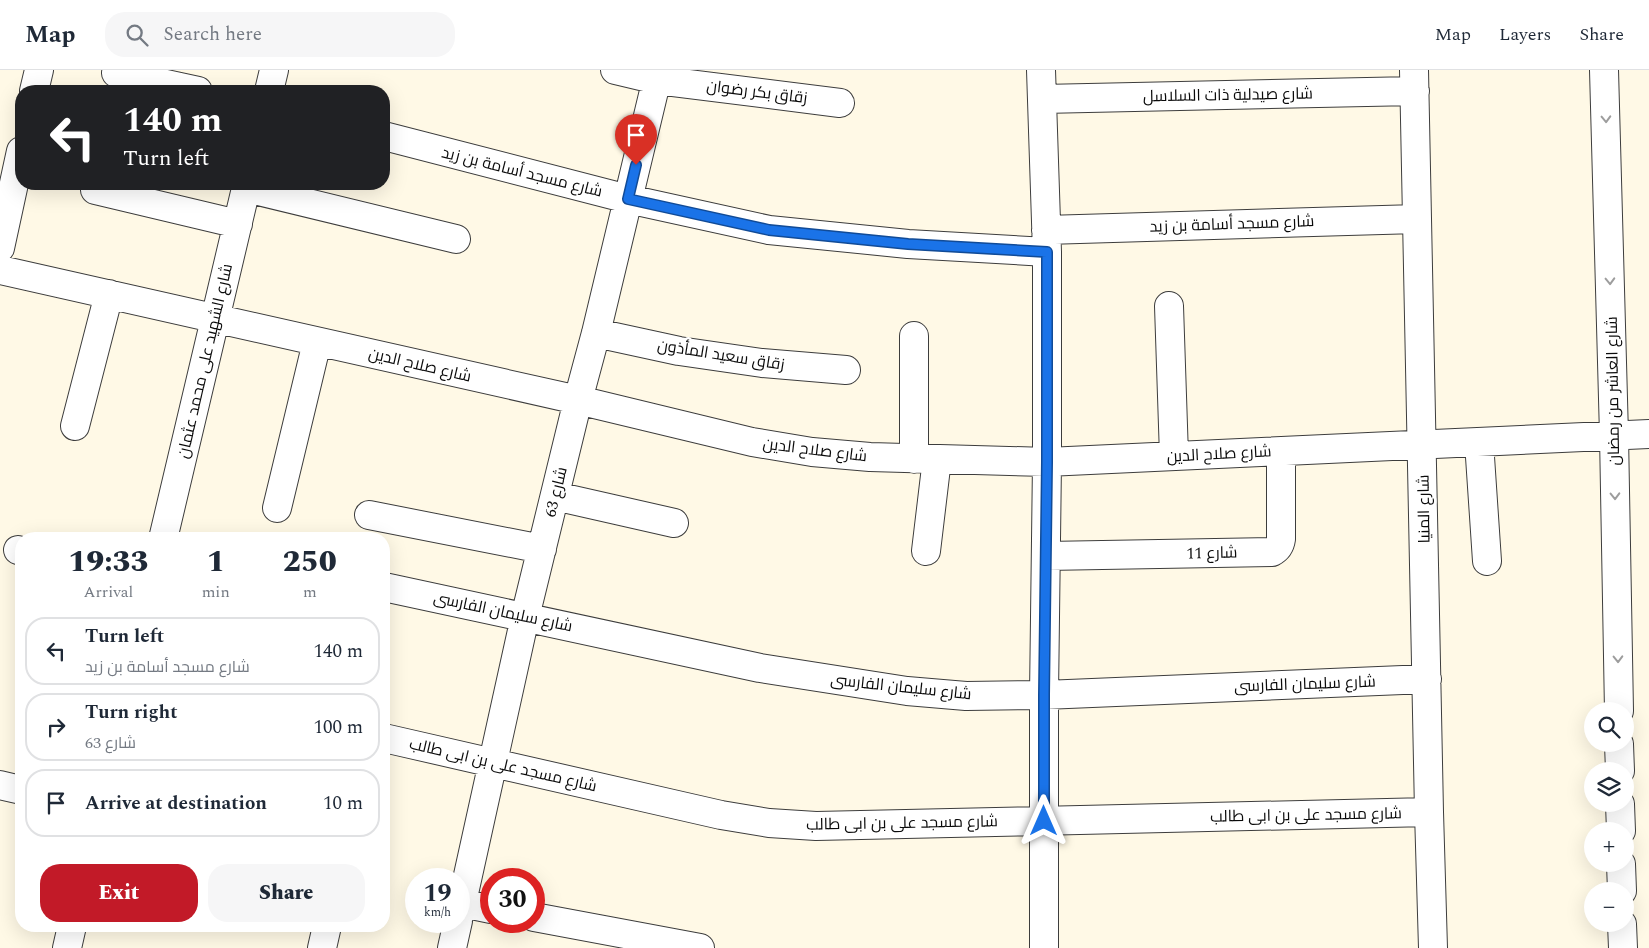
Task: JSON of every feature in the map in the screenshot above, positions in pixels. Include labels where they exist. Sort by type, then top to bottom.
[{"type":"street","points":[[35,85],[39,70]]},
{"type":"street","points":[[270,85],[274,70]]},
{"type":"street","name":"زقاق بكر رضوان","points":[[615,70],[840,103]]},
{"type":"street","points":[[1041,70],[1046,241],[1047,462],[1044,695],[1044,948]]},
{"type":"street","name":"شارع العاشر من رمضان","points":[[1604,70],[1619,702]]},
{"type":"street","points":[[116,73],[171,85]]},
{"type":"street","name":"شارع 63","points":[[469,868],[525,617],[658,75]]},
{"type":"street","name":"شارع صيدلية ذات السلاسل","points":[[1042,99],[1415,80]]},
{"type":"street","name":"شارع المنيا","points":[[1415,80],[1433,948]]},
{"type":"street","name":"شارع مسجد أسامة بن زيد","points":[[390,138],[628,199],[769,230],[908,244],[1046,241],[1417,219]]},
{"type":"street","points":[[0,248],[15,179]]},
{"type":"street","points":[[95,190],[238,224]]},
{"type":"street","name":"شارع الشهيد على محمد عثمان","points":[[165,532],[246,190]]},
{"type":"street","points":[[263,190],[456,239]]},
{"type":"street","name":"شارع صلاح الدين","points":[[0,270],[578,400],[761,444],[812,452],[870,457],[1047,462],[1649,434]]},
{"type":"street","points":[[74,426],[109,294]]},
{"type":"street","points":[[1169,306],[1174,456]]},
{"type":"street","name":"زقاق سعيد المأذون","points":[[596,333],[734,359],[846,370]]},
{"type":"street","points":[[914,336],[926,459],[926,551]]},
{"type":"street","points":[[276,508],[317,342]]},
{"type":"street","points":[[1479,442],[1487,561]]},
{"type":"street","name":"شارع 11","points":[[1046,556],[1272,552],[1277,550],[1281,539],[1281,451]]},
{"type":"street","points":[[555,496],[674,523]]},
{"type":"street","points":[[369,515],[542,549]]},
{"type":"street","name":"شارع سليمان الفارسى","points":[[390,588],[760,668],[907,691],[966,696],[1044,695],[1427,679]]},
{"type":"street","name":"شارع مسجد على بن ابى طالب","points":[[390,739],[721,815],[769,823],[816,826],[1429,812]]},
{"type":"street","points":[[0,785],[15,789]]},
{"type":"street","points":[[545,919],[700,948]]},
{"type":"street","points":[[67,948],[71,932]]},
{"type":"street","points":[[322,948],[325,932]]},
{"type":"street","points":[[1622,932],[1622,948]]},
{"type":"street","name":"شارع 63","points":[[452,948],[455,933]]},
{"type":"route","points":[[636,165],[628,199],[769,230],[908,244],[1047,252],[1044,821]]}]
